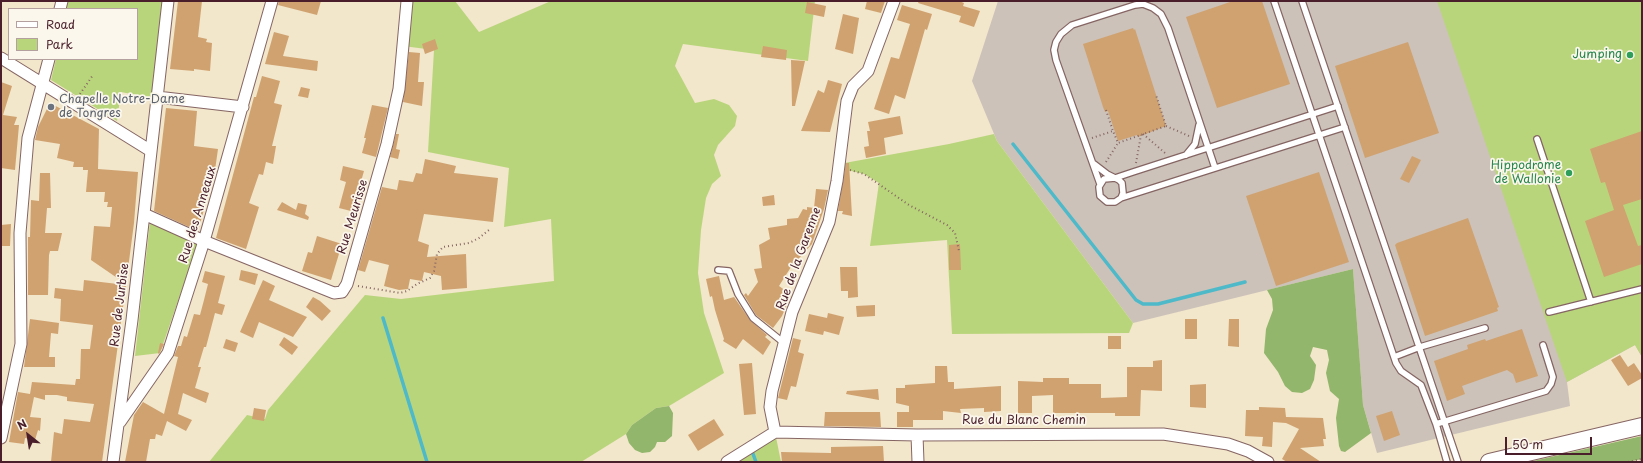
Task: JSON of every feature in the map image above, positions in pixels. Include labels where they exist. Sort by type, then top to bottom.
[{"type":"main road","points":[[1489,462],[1642,426]]},
{"type":"street","name":"Rue de Jurbise","points":[[113,462],[119,424],[168,1]]},
{"type":"street","name":"Rue des Anneaux","points":[[119,424],[168,353],[204,241],[243,108],[272,1]]},
{"type":"street","name":"Rue Meurisse","points":[[347,284],[387,144],[398,89],[407,1]]},
{"type":"street","name":"Rue de la Garenne","points":[[774,432],[770,407],[784,343],[792,312],[829,222],[847,101],[853,86],[868,71],[894,1]]},
{"type":"street","points":[[1,58],[151,151]]},
{"type":"street","points":[[1,438],[21,344],[20,233],[28,138],[44,85],[49,60]]},
{"type":"street","points":[[157,98],[243,108]]},
{"type":"street","points":[[144,214],[204,241],[334,293],[342,292],[347,284]]},
{"type":"street","points":[[727,462],[774,432]]},
{"type":"street","name":"Rue du Blanc Chemin","points":[[774,432],[917,435],[1163,434],[1228,444],[1248,451],[1268,462]]},
{"type":"street","points":[[917,435],[918,462]]},
{"type":"lane","points":[[1274,1],[1394,357],[1400,371],[1422,385],[1436,424],[1447,462]]},
{"type":"lane","points":[[1302,1],[1458,462]]},
{"type":"lane","points":[[1215,168],[1168,28],[1161,14],[1153,8],[1143,4],[1134,5],[1072,25],[1066,29],[1056,42],[1054,50],[1056,60],[1100,184],[1099,193],[1102,199],[1112,202],[1120,198],[1215,168],[1319,135],[1345,126]]},
{"type":"lane","points":[[1100,184],[1108,178],[1115,178],[1338,106]]},
{"type":"lane","points":[[1186,155],[1197,139],[1199,122]]},
{"type":"lane","points":[[1537,139],[1591,302]]},
{"type":"lane","points":[[1092,162],[1101,170],[1122,183],[1124,188],[1120,198]]},
{"type":"lane","points":[[718,270],[729,271],[738,294],[753,318],[784,343]]},
{"type":"lane","points":[[1549,312],[1642,289]]},
{"type":"lane","points":[[1394,357],[1420,347],[1485,328]]},
{"type":"lane","points":[[1436,424],[1546,391],[1551,384],[1553,377],[1543,345]]},
{"type":"path","points":[[73,103],[93,75]]},
{"type":"path","points":[[1156,95],[1166,126]]},
{"type":"path","points":[[1106,110],[1118,143]]},
{"type":"path","points":[[1101,170],[1118,143],[1166,126],[1197,139]]},
{"type":"path","points":[[1085,141],[1114,131]]},
{"type":"path","points":[[1142,134],[1172,160]]},
{"type":"path","points":[[1134,172],[1142,134]]},
{"type":"path","points":[[838,168],[864,174],[909,205],[947,225],[955,232],[959,251]]},
{"type":"path","points":[[347,284],[400,293],[407,291],[430,278],[434,271],[437,254],[443,247],[469,243],[479,238],[489,230]]},
{"type":"path","points":[[1628,462],[1642,459]]},
{"type":"shaded area","points":[[998,1],[1642,1],[1642,357],[1635,345],[1567,382],[1570,406],[1377,453],[1363,405],[1353,269],[1133,323],[997,141],[972,81]]},
{"type":"green space","points":[[68,1],[163,1],[152,98],[121,92],[117,121],[51,80],[56,60],[138,60],[138,8],[66,8]]},
{"type":"green space","points":[[407,1],[455,1],[479,32],[551,1],[815,1],[808,61],[683,44],[675,66],[695,103],[714,99],[729,105],[737,116],[735,126],[718,145],[714,155],[721,176],[712,184],[706,198],[701,230],[698,273],[704,313],[724,373],[669,406],[656,408],[632,425],[626,434],[581,462],[209,462],[247,415],[265,419],[268,410],[365,295],[401,299],[554,281],[551,219],[504,227],[509,168],[428,152],[434,50],[403,46]]},
{"type":"green space","name":"Hippodrome de Wallonie","points":[[1437,1],[1642,1],[1642,357],[1635,345],[1567,382]]},
{"type":"green space","points":[[994,134],[997,141],[1133,323],[1129,333],[952,334],[947,240],[870,246],[879,183],[864,174],[839,168],[839,164],[949,144]]},
{"type":"green space","points":[[150,222],[198,243],[160,353],[135,356]]},
{"type":"green space","points":[[1353,269],[1363,405],[1371,433],[1345,452],[1341,451],[1339,446],[1336,418],[1339,399],[1330,391],[1326,373],[1329,360],[1327,350],[1313,347],[1310,356],[1316,365],[1314,380],[1310,389],[1302,393],[1292,392],[1285,386],[1278,372],[1264,353],[1266,329],[1273,310],[1272,299],[1267,290]]},
{"type":"green space","points":[[669,406],[673,413],[672,436],[665,442],[657,442],[655,447],[650,452],[642,453],[635,450],[629,443],[626,434],[632,425],[656,408]]},
{"type":"green space","points":[[775,432],[781,462],[739,462],[737,455]]},
{"type":"green space","points":[[1642,436],[1642,459],[1628,462],[1529,462]]},
{"type":"building","points":[[178,1],[202,1],[198,37],[207,39],[206,42],[212,43],[210,71],[170,69]]},
{"type":"building","points":[[279,1],[321,1],[317,15],[278,5]]},
{"type":"building","points":[[867,1],[885,1],[881,13],[865,9]]},
{"type":"building","points":[[919,1],[959,1],[964,3],[963,6],[980,11],[974,27],[959,22],[961,16],[918,3]]},
{"type":"building","points":[[1233,1],[1262,1],[1290,84],[1217,108],[1186,17]]},
{"type":"building","points":[[807,2],[826,6],[824,17],[805,13]]},
{"type":"building","points":[[902,5],[932,14],[927,30],[925,29],[905,99],[895,95],[889,114],[874,109],[891,57],[899,59],[910,24],[897,20]]},
{"type":"building","points":[[843,14],[859,18],[853,54],[835,49]]},
{"type":"building","points":[[1133,28],[1134,30],[1135,29],[1166,126],[1138,137],[1137,135],[1118,141],[1108,111],[1105,112],[1103,107],[1083,44]]},
{"type":"building","points":[[274,32],[289,36],[283,56],[318,61],[317,71],[265,64]]},
{"type":"building","points":[[435,39],[438,49],[425,54],[422,44]]},
{"type":"building","points":[[1408,42],[1439,133],[1365,158],[1335,66]]},
{"type":"building","points":[[763,46],[787,50],[786,60],[761,57]]},
{"type":"building","points":[[409,52],[420,53],[418,82],[424,82],[422,106],[403,102]]},
{"type":"building","points":[[791,60],[805,61],[795,106],[792,106]]},
{"type":"building","points":[[262,76],[280,81],[274,103],[282,105],[272,146],[276,146],[273,164],[266,162],[263,175],[259,174],[249,203],[259,207],[246,249],[216,238],[254,97],[256,97]]},
{"type":"building","points":[[828,80],[842,84],[830,132],[801,131],[818,90],[824,93]]},
{"type":"building","points":[[1,82],[12,86],[3,115],[17,117],[14,125],[19,125],[15,170],[1,168]]},
{"type":"building","points":[[301,87],[310,89],[308,98],[298,96]]},
{"type":"building","points":[[50,103],[99,129],[98,169],[138,172],[134,223],[126,284],[91,260],[94,226],[110,227],[112,207],[107,207],[108,202],[104,202],[105,192],[86,192],[88,170],[83,170],[83,167],[73,167],[74,162],[57,158],[60,144],[35,140],[38,127]]},
{"type":"building","points":[[372,105],[388,108],[376,157],[362,153]]},
{"type":"building","points":[[166,108],[197,111],[194,146],[218,149],[215,170],[198,231],[154,211]]},
{"type":"building","points":[[900,116],[903,134],[884,138],[886,154],[866,158],[864,147],[869,146],[867,131],[870,131],[868,122]]},
{"type":"building","points":[[1642,131],[1642,199],[1623,205],[1638,246],[1642,245],[1642,264],[1604,277],[1585,221],[1614,210],[1605,182],[1601,183],[1590,149]]},
{"type":"building","points":[[396,134],[399,134],[396,149],[400,150],[398,159],[390,157]]},
{"type":"building","points":[[1412,156],[1421,160],[1409,183],[1400,179]]},
{"type":"building","points":[[425,159],[456,166],[454,173],[498,178],[493,222],[424,214],[418,241],[429,245],[427,257],[466,254],[467,288],[442,290],[441,276],[424,272],[422,281],[410,279],[408,289],[399,290],[384,286],[389,265],[369,260],[365,272],[358,270],[382,187],[397,190],[399,180],[413,182],[416,173],[422,174]]},
{"type":"building","points":[[846,163],[849,163],[852,216],[842,214],[843,211],[838,211]]},
{"type":"building","points":[[343,166],[364,171],[360,185],[358,184],[351,211],[339,208],[346,182],[340,180]]},
{"type":"building","points":[[1319,172],[1349,262],[1276,286],[1246,196]]},
{"type":"building","points":[[40,173],[50,173],[51,208],[47,208],[45,233],[62,233],[58,251],[50,251],[49,255],[48,295],[28,295],[28,237],[30,237],[31,200],[39,201]]},
{"type":"building","points":[[816,189],[828,190],[824,209],[812,244],[791,267],[779,286],[786,291],[782,296],[789,301],[785,302],[788,302],[782,316],[773,328],[756,315],[744,295],[746,293],[748,296],[758,282],[754,269],[762,268],[759,245],[770,239],[768,228],[787,225],[787,219],[798,218],[803,209],[807,210],[807,207],[814,208]]},
{"type":"building","points":[[774,195],[775,205],[763,206],[762,197]]},
{"type":"building","points":[[282,202],[296,210],[298,203],[307,205],[305,214],[309,217],[308,220],[277,210]]},
{"type":"building","points":[[1468,218],[1499,307],[1497,308],[1498,311],[1425,336],[1395,245]]},
{"type":"building","points":[[11,224],[10,246],[1,246],[1,225]]},
{"type":"building","points":[[317,236],[342,244],[331,280],[302,271],[308,252],[312,253]]},
{"type":"building","points":[[960,244],[961,270],[949,270],[949,245]]},
{"type":"building","points":[[840,267],[857,267],[858,297],[848,298],[848,291],[841,291]]},
{"type":"building","points":[[241,270],[258,274],[255,285],[239,280]]},
{"type":"building","points":[[205,271],[225,276],[218,303],[225,305],[222,315],[215,313],[206,347],[204,347],[198,367],[201,367],[195,388],[209,393],[206,403],[183,393],[178,414],[192,420],[186,431],[167,421],[162,436],[156,434],[155,439],[150,439],[146,462],[125,462],[134,415],[143,402],[164,414],[178,357],[174,356],[178,346],[181,346],[184,336],[187,337],[194,314],[200,315],[208,284],[202,282]]},
{"type":"building","points":[[719,276],[724,300],[734,297],[750,320],[767,335],[765,337],[771,342],[763,355],[743,339],[736,349],[723,341],[724,339],[712,296],[710,297],[706,279]]},
{"type":"building","points":[[84,280],[126,285],[102,462],[51,462],[54,432],[62,434],[64,419],[90,422],[94,404],[67,401],[67,397],[57,395],[45,395],[45,400],[34,397],[30,417],[41,418],[40,431],[38,430],[35,440],[25,438],[24,444],[9,442],[18,392],[30,394],[32,382],[75,385],[76,379],[80,379],[81,349],[90,349],[93,325],[60,321],[61,299],[54,298],[55,288],[83,291]]},
{"type":"building","points":[[263,280],[275,286],[269,300],[307,317],[293,337],[259,322],[253,338],[240,332]]},
{"type":"building","points":[[313,297],[331,311],[322,321],[306,307]]},
{"type":"building","points":[[875,305],[875,316],[857,317],[856,306]]},
{"type":"building","points":[[828,313],[844,317],[839,335],[824,331],[823,335],[805,331],[809,314],[827,318]]},
{"type":"building","points":[[30,319],[59,323],[58,334],[51,333],[49,357],[55,357],[55,367],[24,367]]},
{"type":"building","points":[[1185,319],[1197,319],[1197,339],[1185,339]]},
{"type":"building","points":[[1229,319],[1239,319],[1239,347],[1228,346]]},
{"type":"building","points":[[1522,329],[1538,376],[1516,383],[1513,374],[1507,370],[1462,386],[1465,394],[1447,401],[1434,361],[1468,349],[1467,345],[1485,339],[1486,341]]},
{"type":"building","points":[[1108,336],[1121,336],[1121,349],[1108,349]]},
{"type":"building","points":[[284,337],[298,347],[292,355],[279,345]]},
{"type":"building","points":[[793,338],[801,340],[798,352],[804,354],[796,387],[791,386],[787,400],[778,398]]},
{"type":"building","points":[[226,339],[238,343],[235,352],[223,348]]},
{"type":"building","points":[[160,343],[164,344],[159,354],[158,353]]},
{"type":"building","points":[[1620,355],[1628,367],[1634,363],[1642,375],[1642,378],[1628,386],[1611,360]]},
{"type":"building","points":[[1162,360],[1162,391],[1141,390],[1140,416],[1115,416],[1115,413],[1053,413],[1053,395],[1032,396],[1032,413],[1018,413],[1018,381],[1043,382],[1043,378],[1069,378],[1069,384],[1101,384],[1101,398],[1127,397],[1127,367],[1153,367],[1153,361]]},
{"type":"building","points":[[752,363],[756,414],[744,415],[739,364]]},
{"type":"building","points":[[935,366],[947,366],[948,382],[954,382],[954,389],[1001,386],[1001,411],[984,412],[984,408],[960,409],[961,413],[943,411],[943,420],[913,420],[913,427],[897,427],[897,412],[909,412],[909,406],[896,403],[896,388],[905,388],[905,385],[935,383]]},
{"type":"building","points":[[1206,384],[1206,408],[1190,407],[1190,385]]},
{"type":"building","points":[[878,389],[879,400],[846,394],[847,391]]},
{"type":"building","points":[[1259,407],[1285,408],[1286,417],[1323,418],[1326,439],[1323,439],[1324,446],[1300,448],[1321,462],[1287,462],[1282,459],[1299,429],[1286,423],[1273,422],[1272,447],[1262,446],[1263,437],[1245,436],[1246,410],[1259,410]]},
{"type":"building","points":[[254,408],[266,410],[264,421],[252,419]]},
{"type":"building","points":[[1392,411],[1400,435],[1384,441],[1376,416]]},
{"type":"building","points":[[825,412],[880,412],[881,427],[824,426]]},
{"type":"building","points":[[714,419],[724,435],[698,451],[688,435]]},
{"type":"building","points":[[883,446],[884,462],[782,462],[781,452],[831,453],[831,447]]},
{"type":"waterway","points":[[1013,144],[1136,300],[1143,304],[1158,304],[1245,282]]},
{"type":"waterway","points":[[383,318],[427,462]]},
{"type":"waterway","points":[[752,451],[756,462]]},
{"type":"place","name":"Jumping","points":[[1630,55]]},
{"type":"place","name":"Chapelle Notre-Dame de Tongres","points":[[51,107]]},
{"type":"place","name":"Hippodrome de Wallonie","points":[[1569,173]]}]
